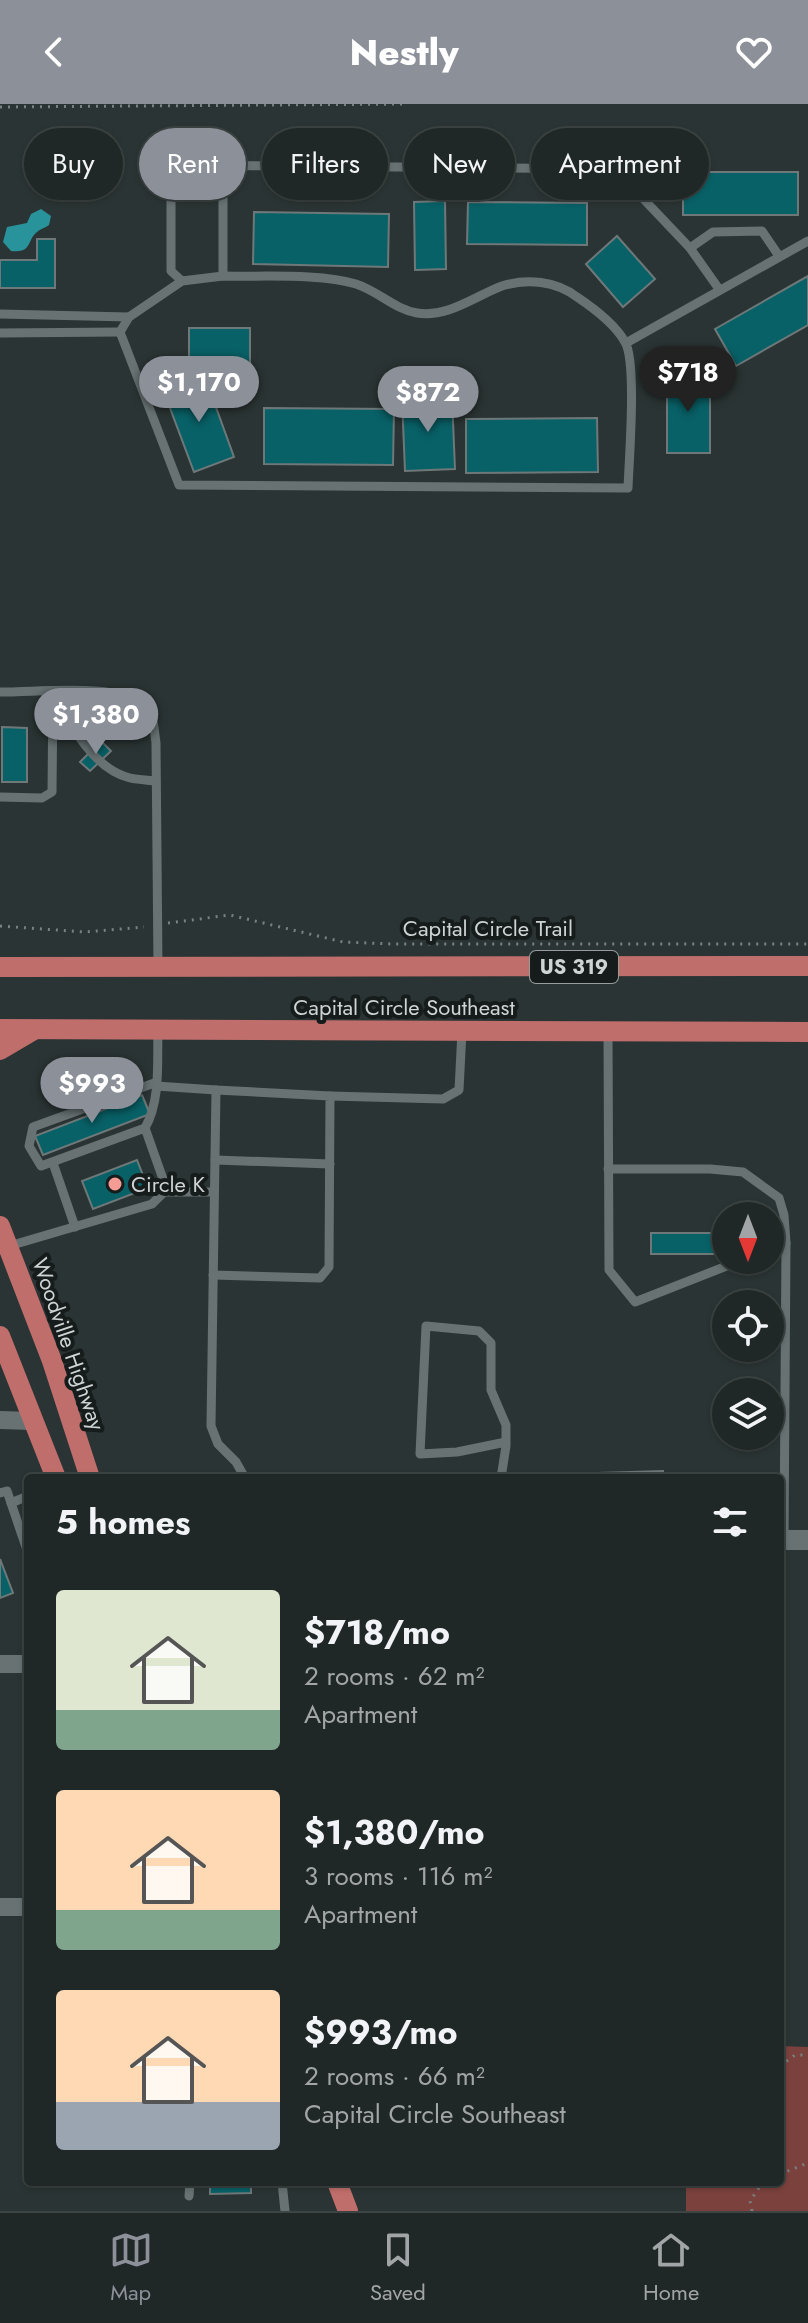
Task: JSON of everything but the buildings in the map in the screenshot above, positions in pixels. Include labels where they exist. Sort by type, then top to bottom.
[{"type":"main road","points":[[0,951],[43,967]]},
{"type":"main road","name":"Capital Circle Southeast","points":[[0,967],[808,966]]},
{"type":"main road","name":"Capital Circle Southeast","points":[[0,1029],[808,1032]]},
{"type":"main road","points":[[0,1050],[34,1030]]},
{"type":"main road","name":"Woodville Highway","points":[[0,1226],[52,1361],[89,1474]]},
{"type":"main road","points":[[0,1336],[54,1474]]},
{"type":"main road","points":[[339,2186],[348,2211]]},
{"type":"street","points":[[0,1420],[32,1421]]},
{"type":"street","points":[[784,1540],[808,1540]]},
{"type":"street","points":[[0,1664],[24,1664]]},
{"type":"street","points":[[0,1907],[24,1907]]},
{"type":"lane","points":[[246,165],[615,169],[690,248],[719,289]]},
{"type":"lane","points":[[171,200],[171,271],[182,281]]},
{"type":"lane","points":[[223,200],[223,276]]},
{"type":"lane","points":[[690,248],[713,232],[762,231],[779,256]]},
{"type":"lane","points":[[626,343],[808,241]]},
{"type":"lane","points":[[223,276],[333,279],[358,285],[393,305],[418,313],[442,312],[501,287],[526,281],[565,288],[599,312],[626,343],[631,364],[628,488],[179,485],[120,332],[129,317],[182,281],[223,276]]},
{"type":"lane","points":[[0,314],[129,317]]},
{"type":"lane","points":[[0,333],[120,332]]},
{"type":"lane","points":[[0,692],[115,692],[137,696],[151,705],[156,743],[158,967]]},
{"type":"lane","points":[[53,692],[76,733],[103,764],[128,778],[156,781]]},
{"type":"lane","points":[[0,797],[42,798],[52,792],[53,692]]},
{"type":"lane","points":[[158,1030],[156,1084],[151,1117],[145,1128],[41,1166],[29,1146],[33,1127],[156,1084],[330,1096],[443,1099],[459,1090],[462,1031]]},
{"type":"lane","points":[[608,1031],[609,1270],[635,1302],[712,1272]]},
{"type":"lane","points":[[216,1090],[211,1426],[218,1444],[236,1462],[243,1474]]},
{"type":"lane","points":[[213,1275],[320,1278],[329,1267],[330,1096]]},
{"type":"lane","points":[[145,1128],[163,1179],[164,1192]]},
{"type":"lane","points":[[215,1160],[330,1164]]},
{"type":"lane","points":[[53,1163],[75,1227]]},
{"type":"lane","points":[[608,1169],[743,1172],[779,1198],[786,1243],[783,1474]]},
{"type":"lane","points":[[9,1246],[152,1204],[164,1192],[214,1192]]},
{"type":"lane","points":[[502,1474],[506,1442],[506,1425],[491,1390],[491,1343],[479,1331],[426,1326],[420,1454],[457,1452],[506,1442]]},
{"type":"lane","points":[[0,1493],[7,1491],[24,1541]]},
{"type":"lane","points":[[11,1503],[24,1498]]},
{"type":"lane","points":[[189,2196],[190,2186]]},
{"type":"lane","points":[[282,2186],[285,2211]]},
{"type":"path","points":[[0,107],[405,104]]},
{"type":"path","name":"Capital Circle Trail","points":[[171,922],[230,915],[343,942],[392,944],[808,944]]},
{"type":"path","points":[[0,926],[85,932],[144,927]]},
{"type":"path","points":[[784,2063],[795,2055],[808,2055]]},
{"type":"path","points":[[784,2172],[808,2163]]},
{"type":"path","points":[[752,2211],[750,2201],[760,2186]]},
{"type":"shaded area","points":[[784,2046],[808,2047],[808,2211],[686,2211],[686,2186],[784,2186]]},
{"type":"water","points":[[41,209],[51,216],[49,225],[34,235],[26,248],[11,251],[3,242],[7,227],[27,223],[31,214]]},
{"type":"place","name":"Circle K","points":[[115,1184]]}]
